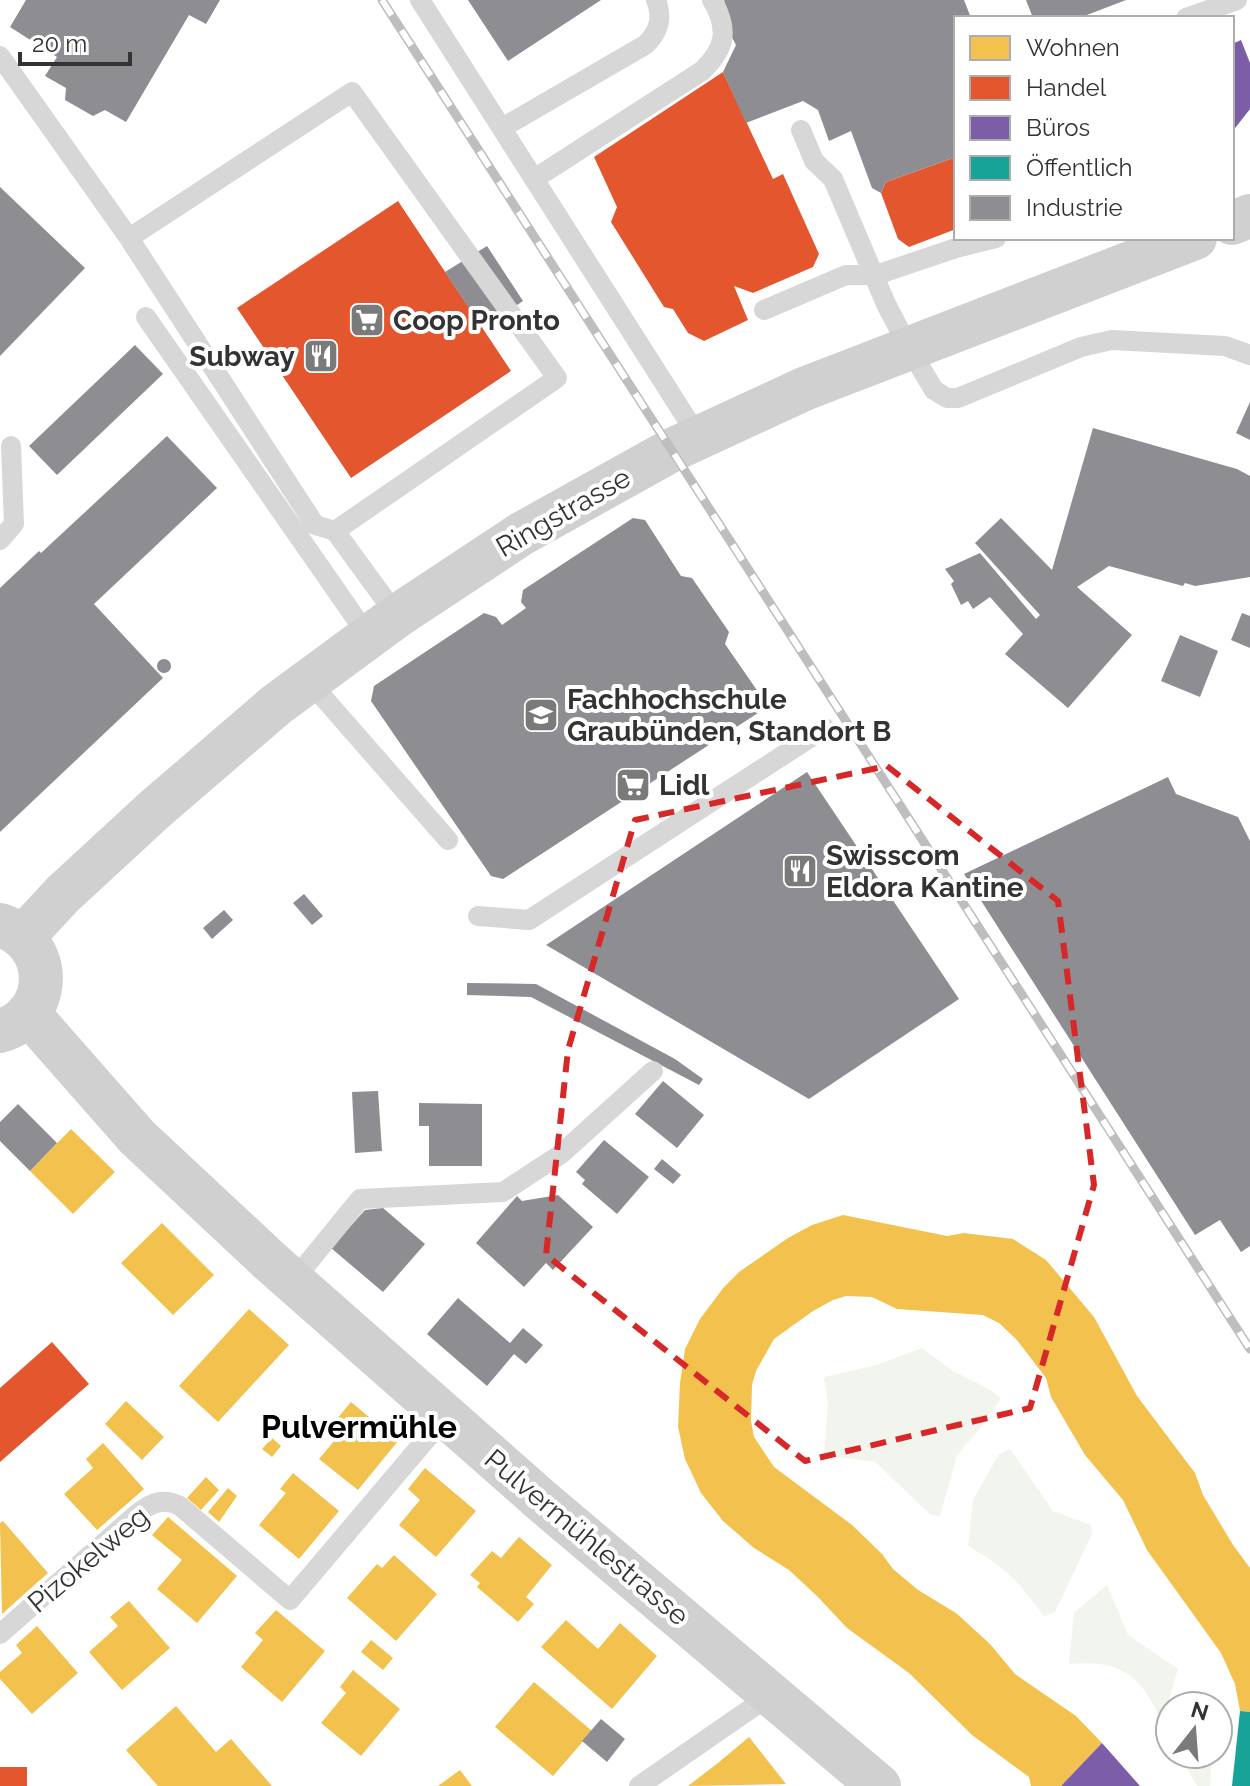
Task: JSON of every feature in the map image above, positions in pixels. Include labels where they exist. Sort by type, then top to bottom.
[{"type":"main road","name":"Ringstrasse","points":[[12,931],[63,894],[154,810],[308,680],[521,534],[620,477],[804,389],[1190,240]]},
{"type":"main road","points":[[12,931],[34,949],[40,965],[41,982],[37,999],[14,1022]]},
{"type":"main road","name":"Pulvermühlestrasse","points":[[14,1022],[293,1281],[542,1501],[879,1786]]},
{"type":"lane","points":[[420,0],[699,438]]},
{"type":"lane","points":[[502,128],[645,45],[658,27],[660,17],[656,0]]},
{"type":"lane","points":[[534,179],[702,71],[713,60],[721,46],[723,30],[721,15],[712,0]]},
{"type":"lane","points":[[1192,16],[1237,0]]},
{"type":"lane","points":[[0,56],[129,238],[315,525],[335,531],[383,626]]},
{"type":"lane","points":[[129,238],[352,92],[557,378],[335,531]]},
{"type":"lane","points":[[801,130],[814,161],[833,179],[886,304],[910,350],[934,390],[947,398],[958,398],[1081,347],[1112,340],[1225,346],[1250,355]]},
{"type":"lane","points":[[764,310],[846,275],[876,275],[988,240]]},
{"type":"lane","points":[[146,317],[383,626]]},
{"type":"lane","points":[[0,540],[14,524],[11,446]]},
{"type":"lane","points":[[308,680],[448,840]]},
{"type":"lane","points":[[478,916],[529,920],[825,728]]},
{"type":"lane","points":[[293,1281],[360,1199],[503,1192],[561,1154],[653,1071]]},
{"type":"lane","name":"Pizokelweg","points":[[0,1634],[138,1513],[151,1504],[166,1500],[180,1506],[290,1600],[446,1416]]},
{"type":"lane","points":[[639,1786],[772,1694]]},
{"type":"highlighted area","points":[[887,766],[1058,901],[1094,1185],[1030,1408],[805,1461],[546,1255],[568,1050],[635,820]]},
{"type":"shaded area","points":[[922,1348],[953,1371],[1001,1398],[957,1455],[940,1516],[931,1515],[875,1462],[824,1455],[828,1404],[824,1377],[877,1365]]},
{"type":"shaded area","points":[[1010,1449],[1053,1511],[1091,1525],[1092,1534],[1055,1612],[1044,1617],[1011,1576],[968,1546],[973,1500],[999,1454]]},
{"type":"shaded area","points":[[1107,1585],[1128,1635],[1178,1669],[1172,1690],[1154,1690],[1154,1707],[1138,1682],[1128,1674],[1103,1664],[1069,1664],[1074,1613]]},
{"type":"shaded area","points":[[1188,1770],[1211,1770],[1210,1786],[1197,1786]]},
{"type":"building: Wohnen","points":[[71,1129],[115,1172],[73,1214],[30,1171]]},
{"type":"building: Wohnen","points":[[843,1215],[947,1236],[964,1233],[1013,1239],[1046,1260],[1094,1317],[1137,1396],[1195,1473],[1203,1495],[1250,1568],[1250,1712],[1240,1711],[1235,1684],[1221,1653],[1147,1550],[1123,1500],[1085,1455],[1051,1397],[1046,1378],[1017,1340],[999,1323],[983,1315],[897,1309],[872,1297],[846,1296],[833,1300],[774,1339],[756,1371],[752,1385],[751,1421],[754,1437],[774,1467],[852,1525],[893,1569],[918,1590],[956,1613],[990,1644],[1015,1674],[1076,1716],[1102,1743],[1061,1786],[1031,1786],[1029,1777],[972,1735],[909,1673],[847,1628],[789,1570],[754,1548],[723,1521],[701,1493],[685,1459],[678,1427],[685,1349],[700,1319],[739,1272],[788,1238],[812,1225]]},
{"type":"building: Wohnen","points":[[162,1223],[214,1275],[173,1315],[121,1263]]},
{"type":"building: Wohnen","points":[[249,1309],[289,1345],[218,1422],[179,1386]]},
{"type":"building: Wohnen","points":[[126,1401],[164,1437],[142,1460],[105,1424]]},
{"type":"building: Wohnen","points":[[351,1402],[398,1441],[358,1490],[319,1459],[345,1428],[336,1420]]},
{"type":"building: Wohnen","points":[[272,1438],[281,1446],[272,1457],[262,1449]]},
{"type":"building: Wohnen","points":[[103,1443],[144,1489],[97,1530],[64,1494],[93,1468],[86,1459]]},
{"type":"building: Wohnen","points":[[425,1468],[476,1511],[436,1557],[399,1525],[420,1500],[408,1489]]},
{"type":"building: Wohnen","points":[[293,1473],[339,1511],[299,1559],[259,1525],[286,1493],[280,1489]]},
{"type":"building: Wohnen","points":[[206,1477],[219,1490],[201,1510],[187,1498]]},
{"type":"building: Wohnen","points":[[228,1488],[237,1496],[219,1522],[208,1512]]},
{"type":"building: Wohnen","points":[[168,1517],[237,1576],[197,1623],[157,1589],[182,1560],[152,1535]]},
{"type":"building: Wohnen","points":[[3,1521],[48,1573],[2,1614],[0,1523]]},
{"type":"building: Wohnen","points":[[519,1537],[552,1565],[526,1597],[534,1604],[518,1622],[477,1587],[480,1583],[470,1575],[492,1551],[501,1558]]},
{"type":"building: Wohnen","points":[[394,1555],[437,1594],[396,1641],[347,1598],[377,1564],[382,1568]]},
{"type":"building: Wohnen","points":[[129,1601],[170,1648],[122,1690],[89,1652],[118,1626],[110,1617]]},
{"type":"building: Wohnen","points":[[276,1610],[325,1651],[282,1702],[241,1667],[263,1640],[255,1633]]},
{"type":"building: Wohnen","points":[[566,1620],[598,1649],[620,1623],[657,1656],[612,1709],[541,1647]]},
{"type":"building: Wohnen","points":[[37,1626],[78,1673],[32,1714],[0,1679],[0,1672],[22,1653],[16,1645]]},
{"type":"building: Wohnen","points":[[371,1640],[393,1658],[383,1670],[361,1652]]},
{"type":"building: Wohnen","points":[[353,1670],[400,1709],[361,1756],[321,1723],[346,1693],[340,1687]]},
{"type":"building: Wohnen","points":[[534,1682],[592,1731],[553,1776],[495,1727]]},
{"type":"building: Wohnen","points":[[176,1706],[216,1752],[231,1739],[272,1786],[158,1786],[126,1750]]},
{"type":"building: Wohnen","points":[[749,1737],[786,1784],[688,1786],[718,1763]]},
{"type":"building: Wohnen","points":[[460,1770],[472,1786],[438,1786]]},
{"type":"building: Handel","points":[[723,72],[773,179],[783,174],[819,254],[813,267],[753,293],[734,286],[748,320],[704,341],[688,333],[673,309],[664,307],[611,222],[617,207],[594,157]]},
{"type":"building: Handel","points":[[954,158],[954,230],[909,247],[898,239],[881,193],[886,182]]},
{"type":"building: Handel","points":[[398,201],[511,371],[351,478],[237,308]]},
{"type":"building: Handel","points":[[52,1342],[89,1384],[0,1462],[0,1388]]},
{"type":"building: Handel","points":[[0,1767],[27,1767],[27,1786],[0,1786]]},
{"type":"building: Büros","points":[[1241,40],[1250,63],[1250,109],[1234,129],[1234,43]]},
{"type":"building: Büros","points":[[1102,1743],[1140,1786],[1061,1786]]},
{"type":"building: Öffentlich","points":[[1240,1711],[1250,1712],[1250,1786],[1232,1786]]},
{"type":"building: Industrie","points":[[26,0],[220,0],[206,24],[189,15],[126,122],[105,110],[93,116],[65,100],[66,88],[45,76],[57,57],[10,27]]},
{"type":"building: Industrie","points":[[468,0],[601,0],[508,61]]},
{"type":"building: Industrie","points":[[724,0],[964,0],[970,16],[954,16],[954,158],[886,182],[881,193],[872,188],[851,131],[829,141],[818,110],[803,101],[746,123],[723,72],[736,45],[729,32],[732,26]]},
{"type":"building: Industrie","points":[[1026,0],[1126,0],[1084,16],[1032,16]]},
{"type":"building: Industrie","points":[[0,187],[85,268],[0,356]]},
{"type":"building: Industrie","points":[[487,246],[523,301],[482,328],[445,272]]},
{"type":"building: Industrie","points":[[135,345],[163,374],[57,475],[29,446]]},
{"type":"building: Industrie","points":[[1250,402],[1250,440],[1236,433]]},
{"type":"building: Industrie","points":[[1093,428],[1237,469],[1250,476],[1250,577],[1195,586],[1185,583],[1183,586],[1109,566],[1077,587],[1132,635],[1068,708],[1005,654],[1023,634],[990,597],[973,609],[968,601],[961,605],[951,584],[954,581],[945,569],[980,553],[1036,619],[1040,615],[975,543],[1001,518],[1052,570]]},
{"type":"building: Industrie","points":[[167,436],[217,488],[94,604],[163,678],[0,832],[0,588]]},
{"type":"building: Industrie","points":[[633,518],[645,520],[681,576],[692,578],[729,632],[725,644],[763,699],[761,711],[503,879],[491,876],[371,701],[374,686],[484,613],[496,617],[502,625],[526,608],[521,602],[523,590]]},
{"type":"building: Industrie","points":[[1242,613],[1250,616],[1250,648],[1231,640]]},
{"type":"building: Industrie","points":[[1180,635],[1218,651],[1200,697],[1161,681]]},
{"type":"building: Industrie","points":[[164,659],[171,666],[164,673],[157,666]]},
{"type":"building: Industrie","points":[[807,772],[959,999],[809,1099],[546,945]]},
{"type":"building: Industrie","points":[[1168,777],[1176,794],[1238,817],[1250,841],[1250,1246],[1241,1252],[1220,1220],[1195,1235],[964,874]]},
{"type":"building: Industrie","points":[[304,894],[323,916],[312,925],[293,903]]},
{"type":"building: Industrie","points":[[224,910],[233,920],[212,939],[203,928]]},
{"type":"building: Industrie","points":[[467,983],[536,984],[675,1059],[703,1079],[699,1085],[531,997],[467,995]]},
{"type":"building: Industrie","points":[[663,1081],[704,1115],[677,1148],[635,1114]]},
{"type":"building: Industrie","points":[[378,1091],[382,1151],[355,1153],[352,1092]]},
{"type":"building: Industrie","points":[[419,1103],[482,1104],[482,1166],[429,1166],[429,1126],[419,1126]]},
{"type":"building: Industrie","points":[[18,1104],[57,1143],[30,1171],[0,1141],[0,1122]]},
{"type":"building: Industrie","points":[[604,1140],[649,1177],[617,1214],[582,1184],[585,1180],[576,1172]]},
{"type":"building: Industrie","points":[[662,1159],[681,1175],[673,1184],[654,1169]]},
{"type":"building: Industrie","points":[[558,1195],[593,1227],[553,1270],[546,1263],[524,1287],[476,1243],[517,1196],[522,1201]]},
{"type":"building: Industrie","points":[[383,1208],[425,1244],[383,1292],[331,1248],[365,1210]]},
{"type":"building: Industrie","points":[[458,1298],[510,1343],[523,1328],[543,1345],[526,1364],[514,1354],[487,1386],[427,1334]]},
{"type":"building: Industrie","points":[[601,1719],[625,1739],[607,1762],[582,1741]]},
{"type":"railway","points":[[382,0],[1250,1349]]},
{"type":"place","name":"Coop Pronto","points":[[367,320]]},
{"type":"place","name":"Subway","points":[[321,356]]},
{"type":"place","name":"Fachhochschule Graubünden, Standort B","points":[[541,715]]},
{"type":"place","name":"Lidl","points":[[633,785]]},
{"type":"place","name":"Swisscom Eldora Kantine","points":[[800,871]]},
{"type":"district","name":"Pulvermühle","points":[[359,1427]]}]
